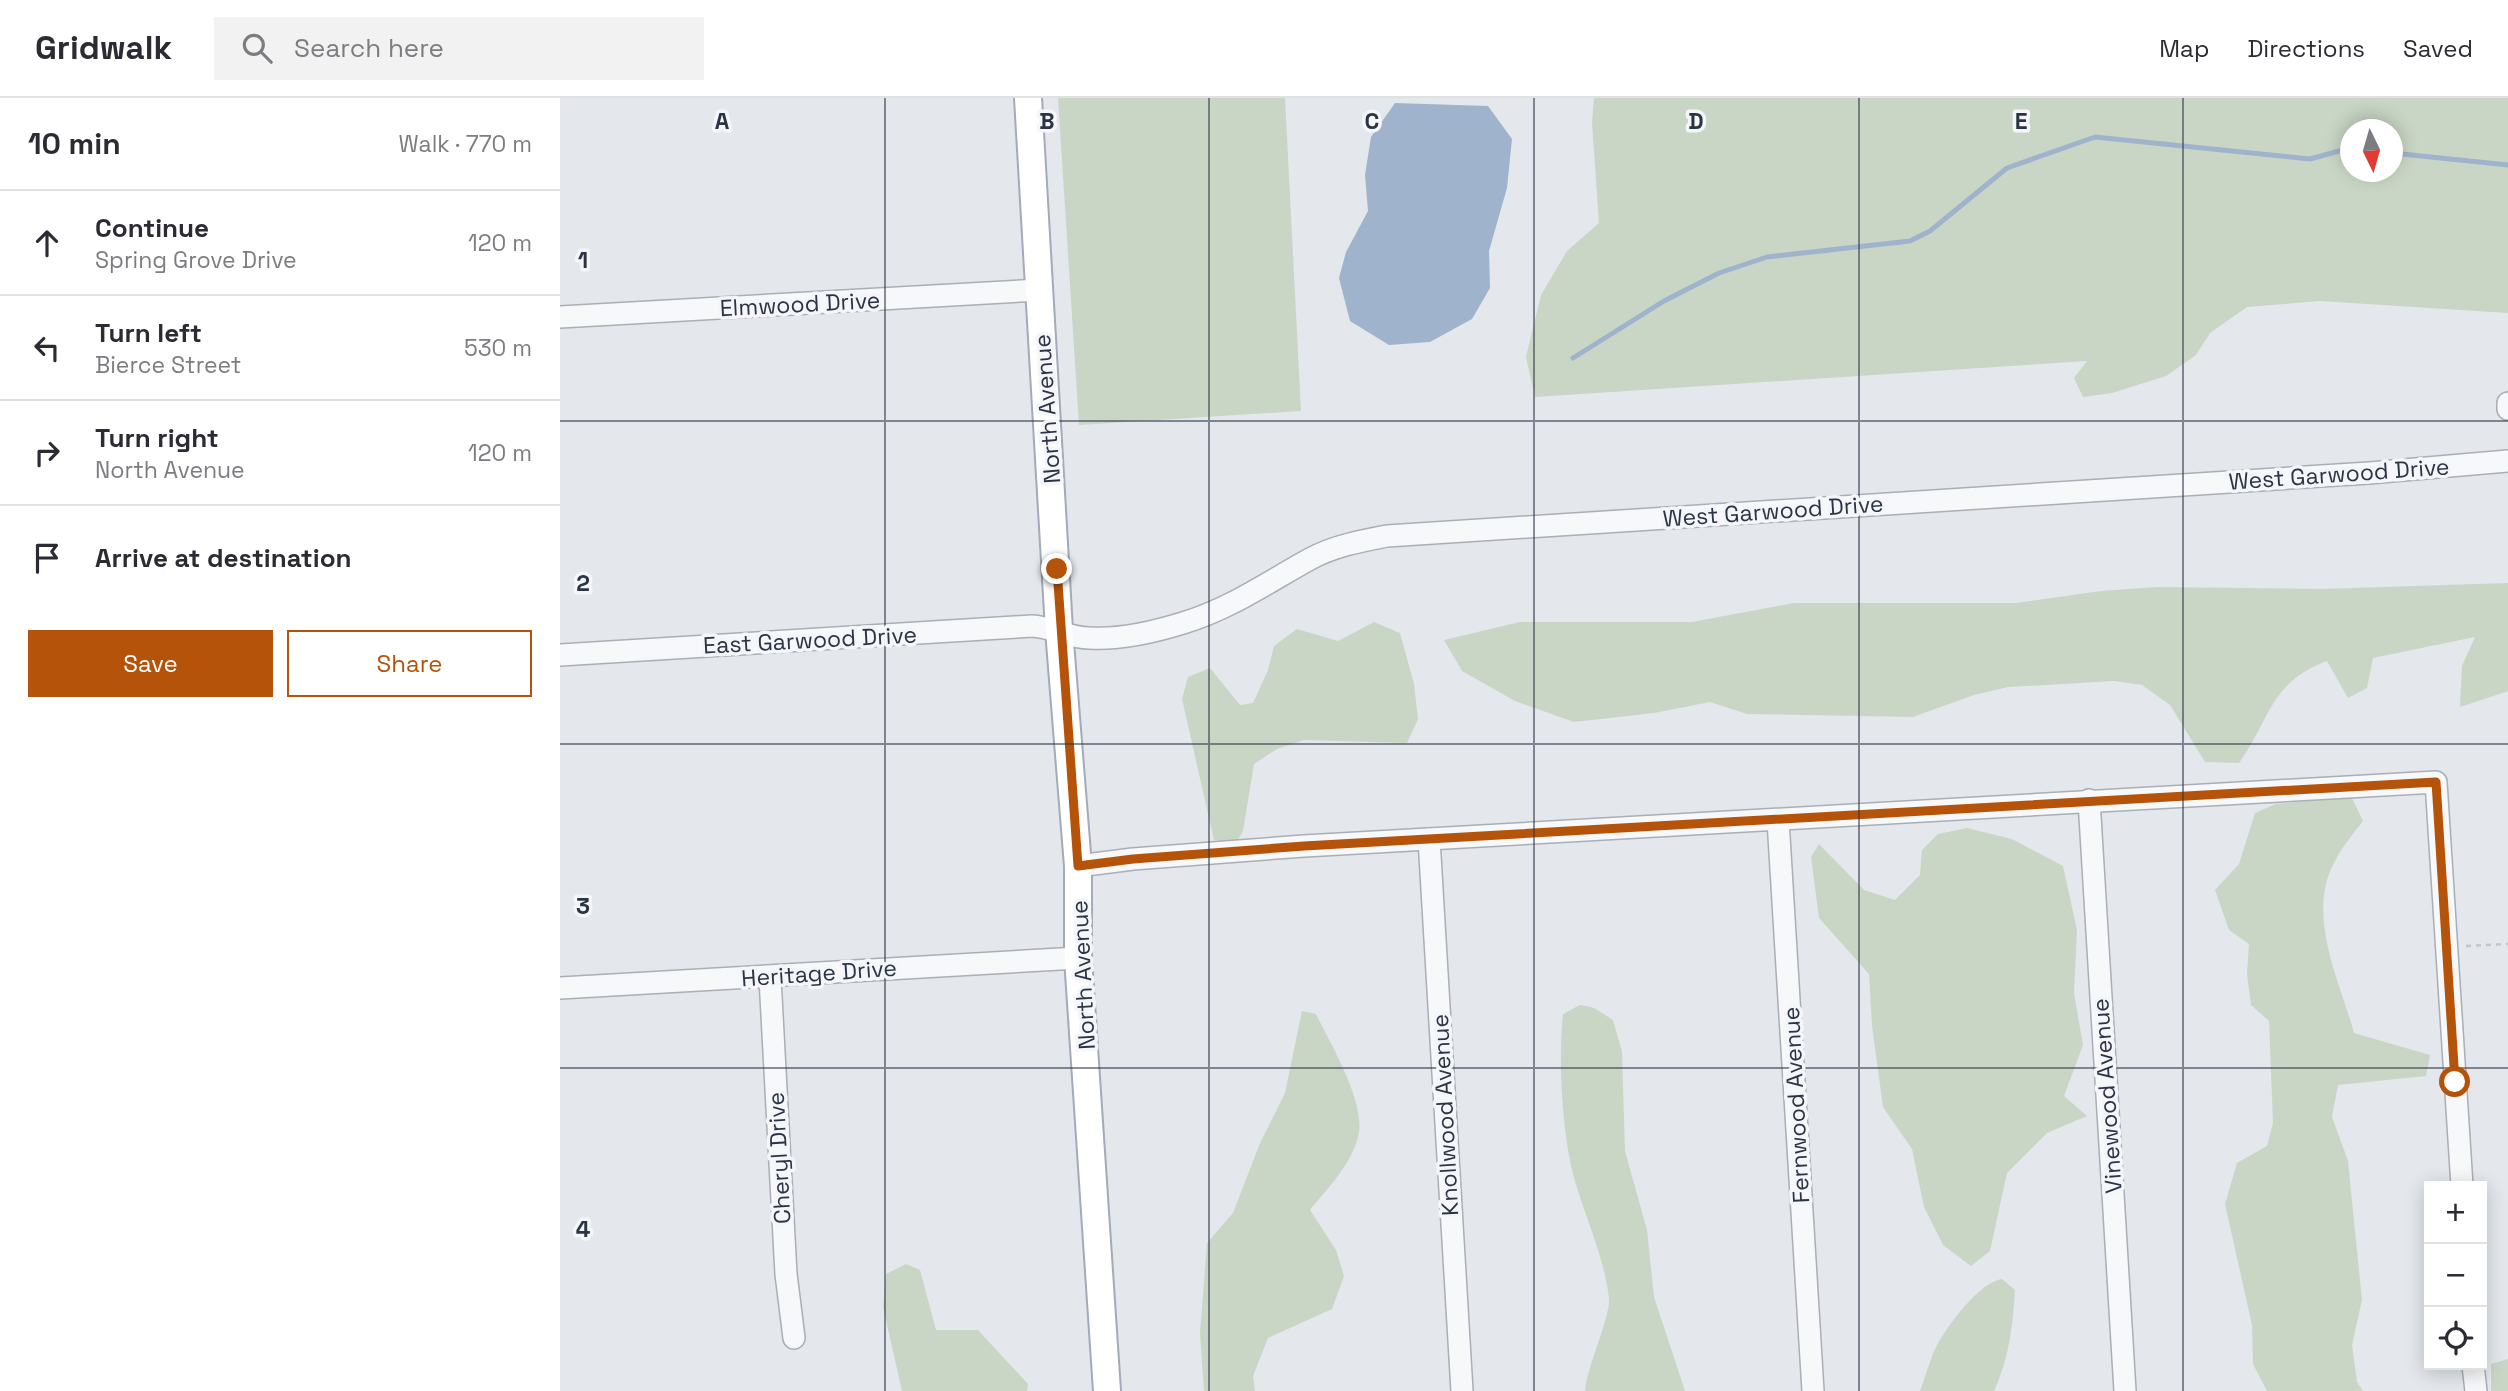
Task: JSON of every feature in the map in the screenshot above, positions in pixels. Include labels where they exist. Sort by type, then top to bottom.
[{"type":"main road","name":"North Avenue","points":[[1028,98],[1059,629],[1078,866],[1078,958],[1107,1391]]},
{"type":"street","name":"Elmwood Drive","points":[[560,317],[1040,289]]},
{"type":"street","points":[[2508,403],[2508,409]]},
{"type":"street","name":"West Garwood Drive","points":[[1059,629],[1087,638],[1181,624],[1233,604],[1309,559],[1335,548],[1387,536],[2369,473],[2508,461]]},
{"type":"street","name":"East Garwood Drive","points":[[560,655],[1032,626],[1059,629]]},
{"type":"street","points":[[1078,866],[1146,858],[1429,839],[2436,782],[2462,1181]]},
{"type":"street","name":"Vinewood Avenue","points":[[2089,800],[2125,1391]]},
{"type":"street","name":"Fernwood Avenue","points":[[1778,820],[1813,1391]]},
{"type":"street","name":"Knollwood Avenue","points":[[1429,839],[1462,1391]]},
{"type":"street","name":"Heritage Drive","points":[[560,988],[770,978],[1078,958]]},
{"type":"street","name":"Cheryl Drive","points":[[770,978],[786,1274],[794,1338]]},
{"type":"street","points":[[2474,1370],[2476,1391]]},
{"type":"path","points":[[2448,947],[2508,944]]},
{"type":"green space","points":[[1058,98],[1285,98],[1301,411],[1079,425]]},
{"type":"green space","points":[[1594,98],[2508,98],[2508,313],[2320,301],[2247,307],[2210,333],[2196,355],[2166,376],[2112,393],[2083,397],[2074,378],[2087,361],[1535,397],[1526,357],[1541,295],[1567,251],[1599,223],[1592,123]]},
{"type":"green space","points":[[2508,583],[2508,691],[2460,707],[2462,666],[2475,637],[2373,658],[2367,688],[2348,698],[2327,661],[2294,679],[2283,691],[2239,763],[2205,762],[2170,705],[2142,685],[2114,681],[2008,687],[1974,695],[1913,717],[1747,714],[1710,702],[1654,713],[1574,722],[1515,701],[1462,671],[1444,640],[1520,622],[1692,622],[1794,603],[2016,603],[2101,591],[2157,587],[2321,589]]},
{"type":"green space","points":[[1374,622],[1400,633],[1414,684],[1418,719],[1407,743],[1304,740],[1277,749],[1254,764],[1243,831],[1236,843],[1214,840],[1182,699],[1188,677],[1210,668],[1240,705],[1253,703],[1268,670],[1274,646],[1297,629],[1338,641]]},
{"type":"green space","points":[[2351,796],[2363,821],[2335,861],[2327,881],[2323,903],[2324,925],[2334,970],[2354,1033],[2430,1055],[2426,1076],[2338,1085],[2332,1117],[2348,1161],[2362,1300],[2352,1345],[2357,1382],[2363,1391],[2267,1391],[2253,1364],[2252,1325],[2225,1204],[2237,1163],[2267,1146],[2273,1123],[2269,1021],[2251,1005],[2247,974],[2249,944],[2229,930],[2215,890],[2239,864],[2255,813],[2276,804]]},
{"type":"green space","points":[[1967,828],[2012,839],[2063,866],[2077,930],[2074,993],[2083,1045],[2064,1096],[2087,1116],[2047,1133],[2007,1173],[1990,1251],[1971,1266],[1943,1245],[1924,1207],[1912,1149],[1883,1107],[1872,1026],[1869,974],[1819,918],[1811,857],[1819,844],[1864,890],[1895,900],[1920,875],[1922,850],[1938,834]]},
{"type":"green space","points":[[1580,1005],[1594,1008],[1613,1020],[1622,1052],[1625,1151],[1647,1230],[1654,1297],[1685,1391],[1585,1391],[1609,1298],[1598,1251],[1573,1174],[1564,1116],[1561,1052],[1563,1014]]},
{"type":"green space","points":[[1302,1011],[1316,1014],[1346,1075],[1357,1108],[1359,1124],[1355,1147],[1338,1176],[1310,1210],[1336,1250],[1344,1276],[1332,1309],[1268,1338],[1253,1376],[1255,1391],[1204,1391],[1200,1333],[1207,1243],[1233,1213],[1260,1143],[1285,1093]]},
{"type":"green space","points":[[906,1264],[920,1270],[936,1330],[978,1330],[1028,1384],[1027,1391],[902,1391],[883,1307],[886,1274]]},
{"type":"green space","points":[[2002,1279],[2015,1290],[2007,1354],[1994,1391],[1920,1391],[1939,1341],[1948,1327],[1977,1293]]},
{"type":"green space","points":[[2508,1359],[2508,1391],[2491,1391],[2491,1364]]},
{"type":"water","points":[[1395,103],[1488,106],[1512,139],[1507,188],[1489,251],[1490,288],[1472,319],[1430,342],[1389,345],[1350,321],[1339,278],[1346,252],[1368,211],[1365,175],[1371,137]]},
{"type":"waterway","points":[[1573,358],[1664,301],[1719,273],[1767,257],[1910,241],[1930,231],[2007,168],[2095,137],[2310,159],[2340,151]]},
{"type":"waterway","points":[[2403,154],[2508,165]]},
{"type":"route","points":[[1057,569],[1059,629],[1078,866],[1133,859],[1304,846],[2340,785],[2436,782],[2455,1082]]}]
